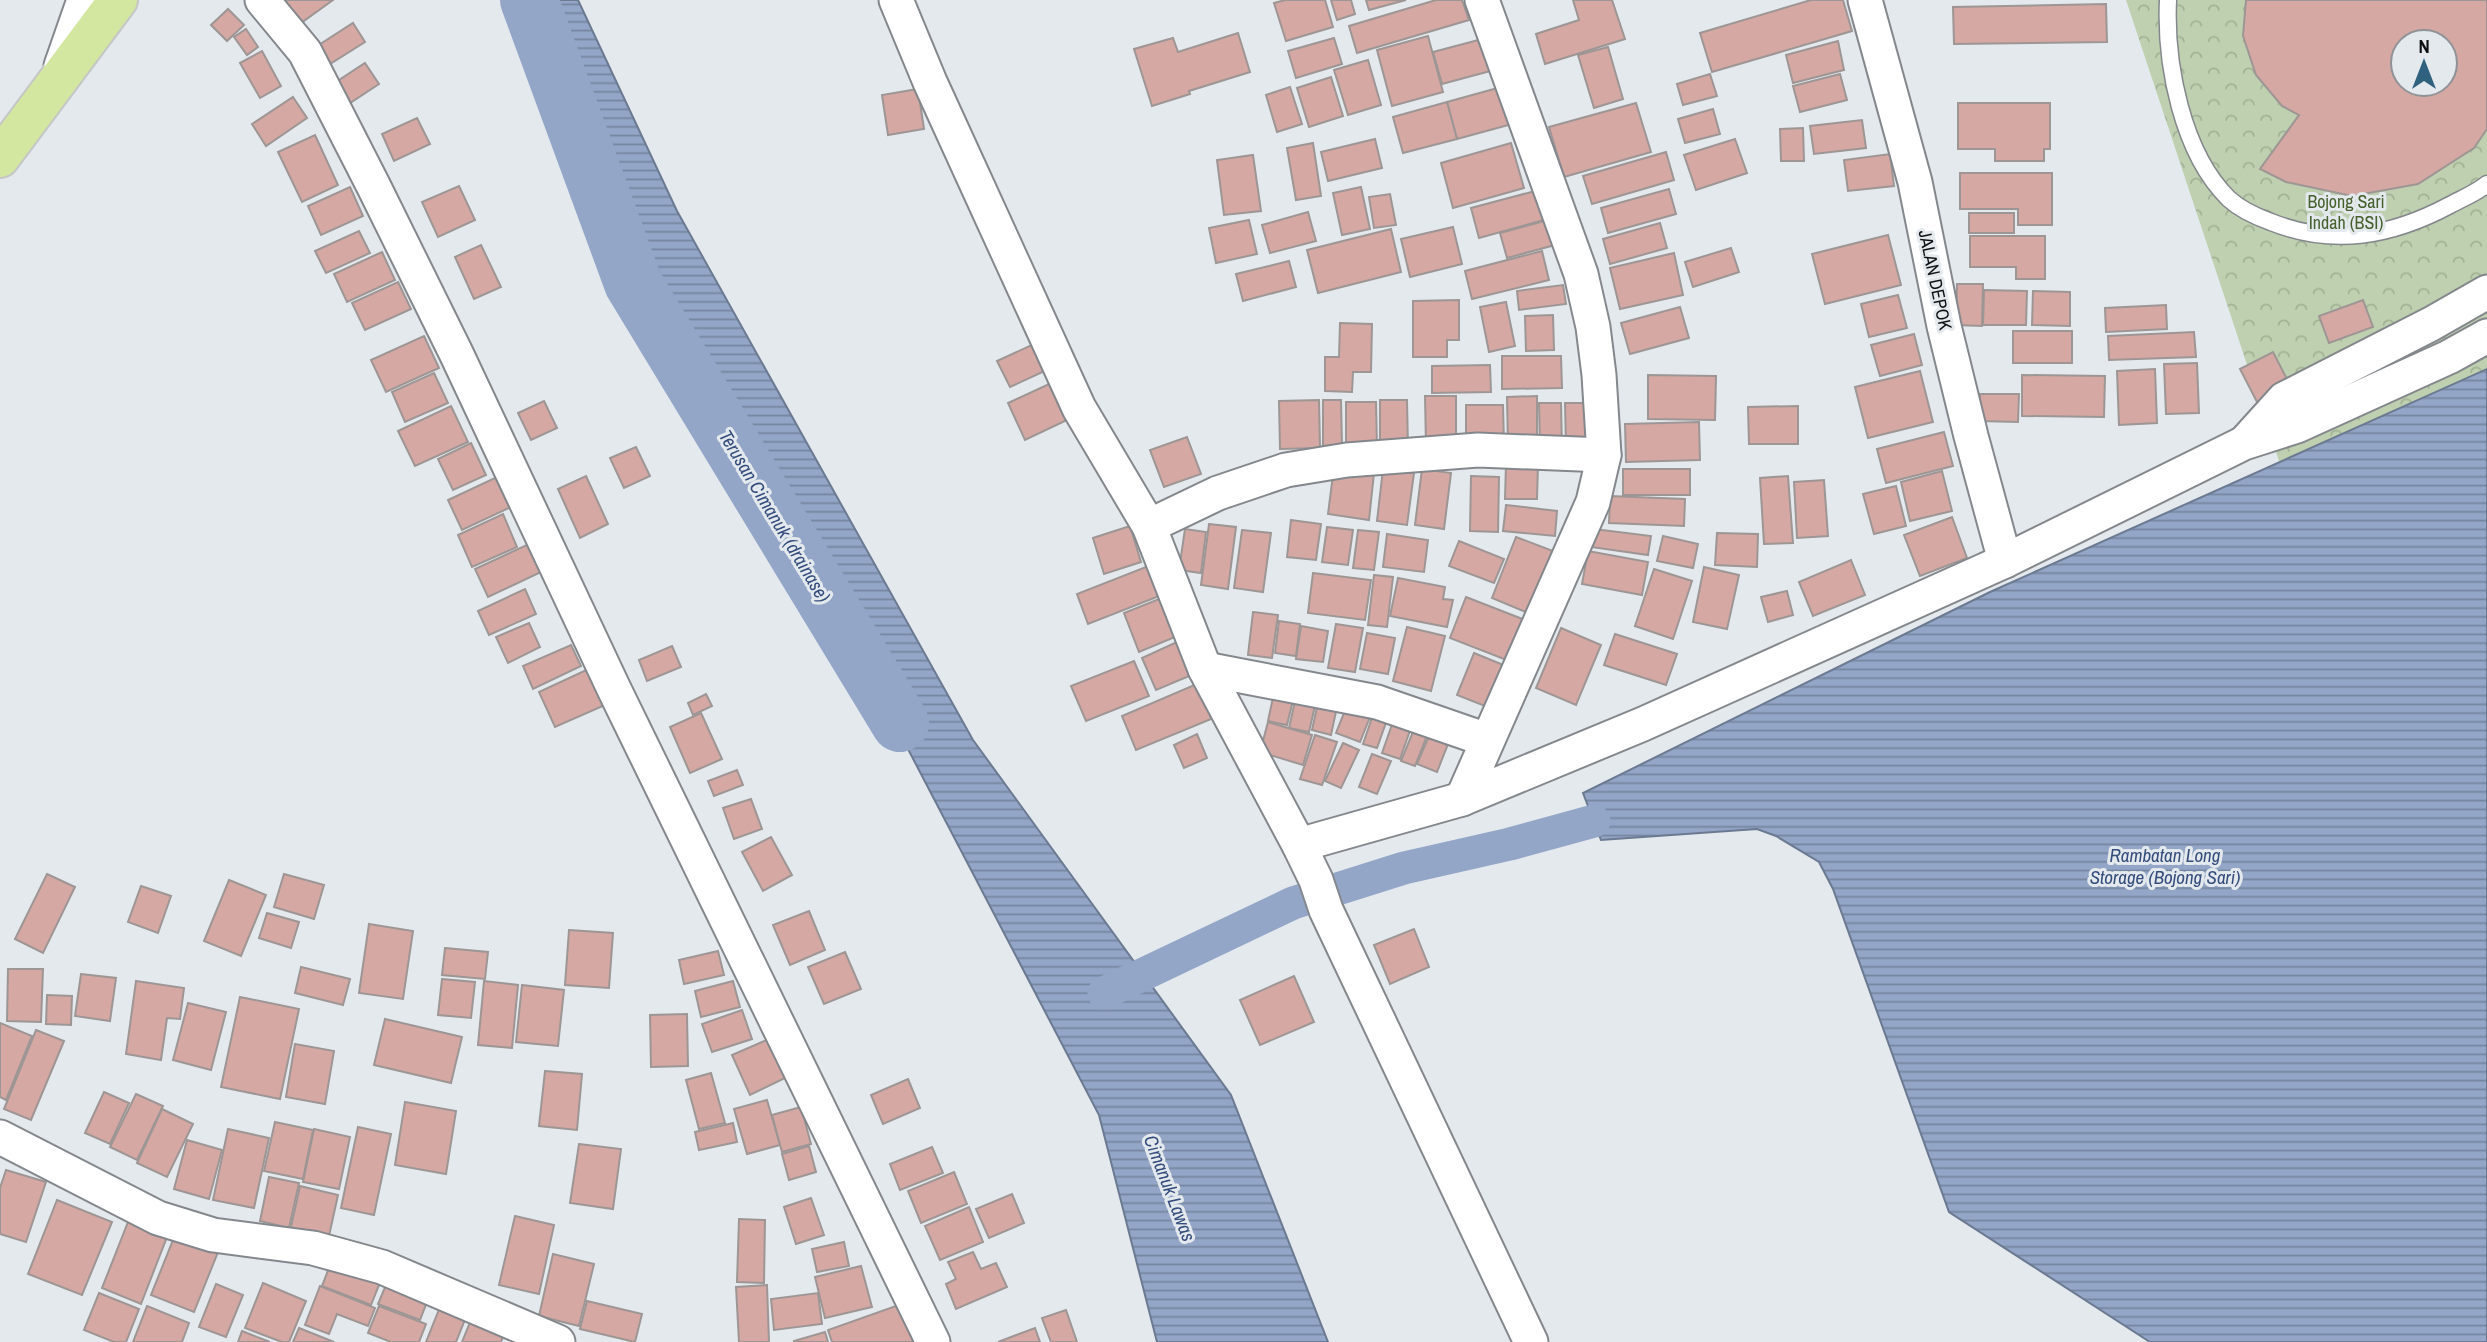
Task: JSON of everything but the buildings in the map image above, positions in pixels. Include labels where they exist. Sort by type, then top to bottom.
[{"type":"main road","points":[[0,158],[52,92],[118,0]]},
{"type":"street","points":[[52,92],[85,0]]},
{"type":"street","points":[[262,0],[305,52],[374,187],[614,689],[933,1342]]},
{"type":"street","points":[[896,0],[930,82],[1079,408],[1149,526],[1205,669],[1299,845],[1531,1342]]},
{"type":"street","points":[[1462,799],[1593,502],[1604,454],[1593,327],[1581,274],[1482,0]]},
{"type":"street","name":"JALAN DEPOK","points":[[1865,0],[1915,182],[1965,412],[2005,561]]},
{"type":"street","points":[[2244,443],[2284,398],[2431,324],[2487,292]]},
{"type":"street","points":[[1299,845],[1462,799],[1643,724],[2005,561],[2244,443],[2309,420],[2449,357],[2487,336]]},
{"type":"street","points":[[1149,526],[1229,489],[1286,470],[1347,460],[1478,450],[1604,454]]},
{"type":"street","points":[[1205,669],[1377,702],[1487,740]]},
{"type":"street","points":[[0,1137],[158,1218],[213,1235],[313,1248],[382,1267],[558,1342]]},
{"type":"lane","points":[[2168,0],[2172,75],[2182,113],[2194,143],[2208,174],[2231,201],[2260,218],[2291,230],[2325,236],[2360,236],[2428,217],[2487,184]]},
{"type":"green space","name":"Bojong Sari Indah (BSI)","points":[[2126,0],[2487,0],[2487,376],[2281,467]]},
{"type":"water","name":"Cimanuk Lawas","points":[[517,0],[578,0],[677,211],[973,740],[1231,1095],[1328,1342],[1157,1342],[1099,1115]]},
{"type":"water","name":"Rambatan Long Storage (Bojong Sari)","points":[[2487,369],[2487,1342],[2150,1342],[1949,1212],[1833,889],[1819,862],[1776,836],[1757,829],[1601,840],[1583,793],[1990,592]]},
{"type":"waterway","name":"Terusan Cimanuk (drainase)","points":[[529,0],[633,283],[900,723]]},
{"type":"waterway","points":[[1104,993],[1293,903],[1404,868],[1510,844],[1594,821]]}]
